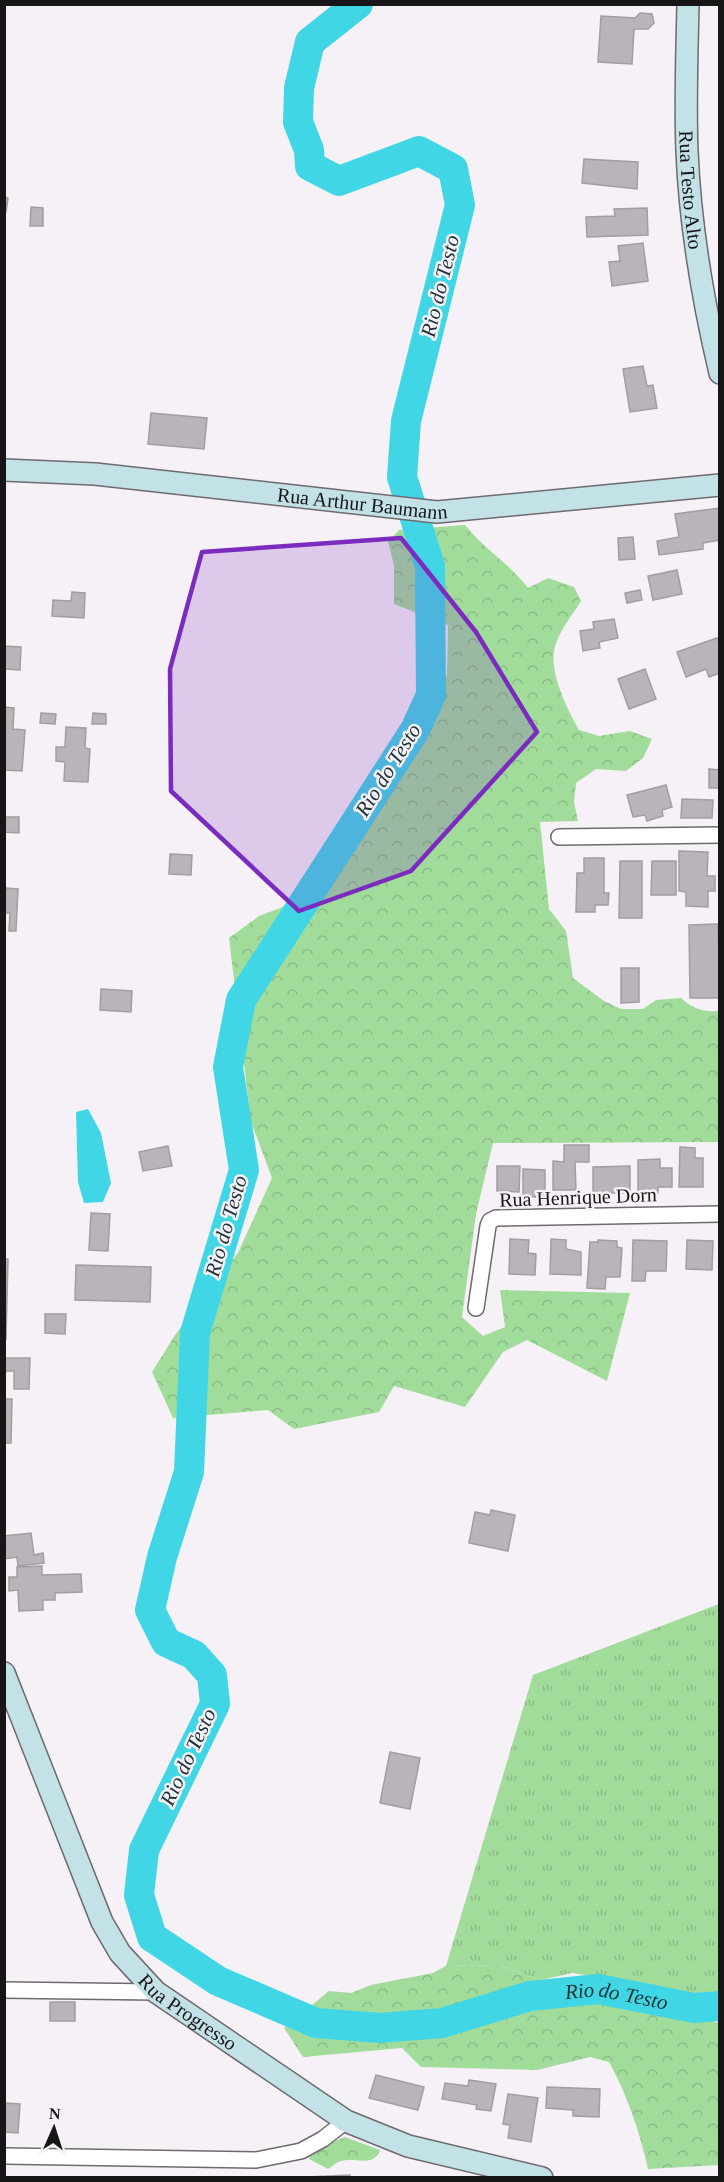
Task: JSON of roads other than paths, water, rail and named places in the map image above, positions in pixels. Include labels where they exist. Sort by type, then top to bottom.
[{"type":"street","name":"Rua Testo Alto","points":[[688,4],[687,105],[690,195],[703,291],[720,373]]},
{"type":"street","name":"Rua Arthur Baumann","points":[[4,470],[95,474],[437,512],[720,485]]},
{"type":"street","points":[[559,837],[720,835]]},
{"type":"street","name":"Rua Henrique Dorn","points":[[476,1308],[488,1226],[490,1221],[496,1218],[720,1214]]},
{"type":"street","name":"Rua Progresso","points":[[4,1672],[102,1922],[120,1953],[156,1992],[346,2121],[408,2146],[536,2177]]},
{"type":"street","points":[[4,1990],[156,1992]]},
{"type":"street","points":[[4,2156],[256,2160],[301,2151],[346,2121]]},
{"type":"water","points":[[88,1109],[101,1133],[111,1183],[103,1202],[84,1203],[78,1182],[76,1112]]},
{"type":"waterway","name":"Rio do Testo","points":[[358,4],[310,42],[299,88],[298,122],[309,150],[310,166],[339,181],[419,151],[453,169],[460,205],[406,421],[402,477],[430,566],[431,695],[415,730],[241,1000],[228,1067],[244,1170],[195,1333],[189,1472],[162,1557],[150,1610],[166,1642],[194,1655],[212,1675],[215,1704],[144,1850],[139,1895],[152,1937],[218,1981],[316,2023],[380,2028],[442,2023],[530,1996],[598,1989],[694,2008],[720,2006]]}]
